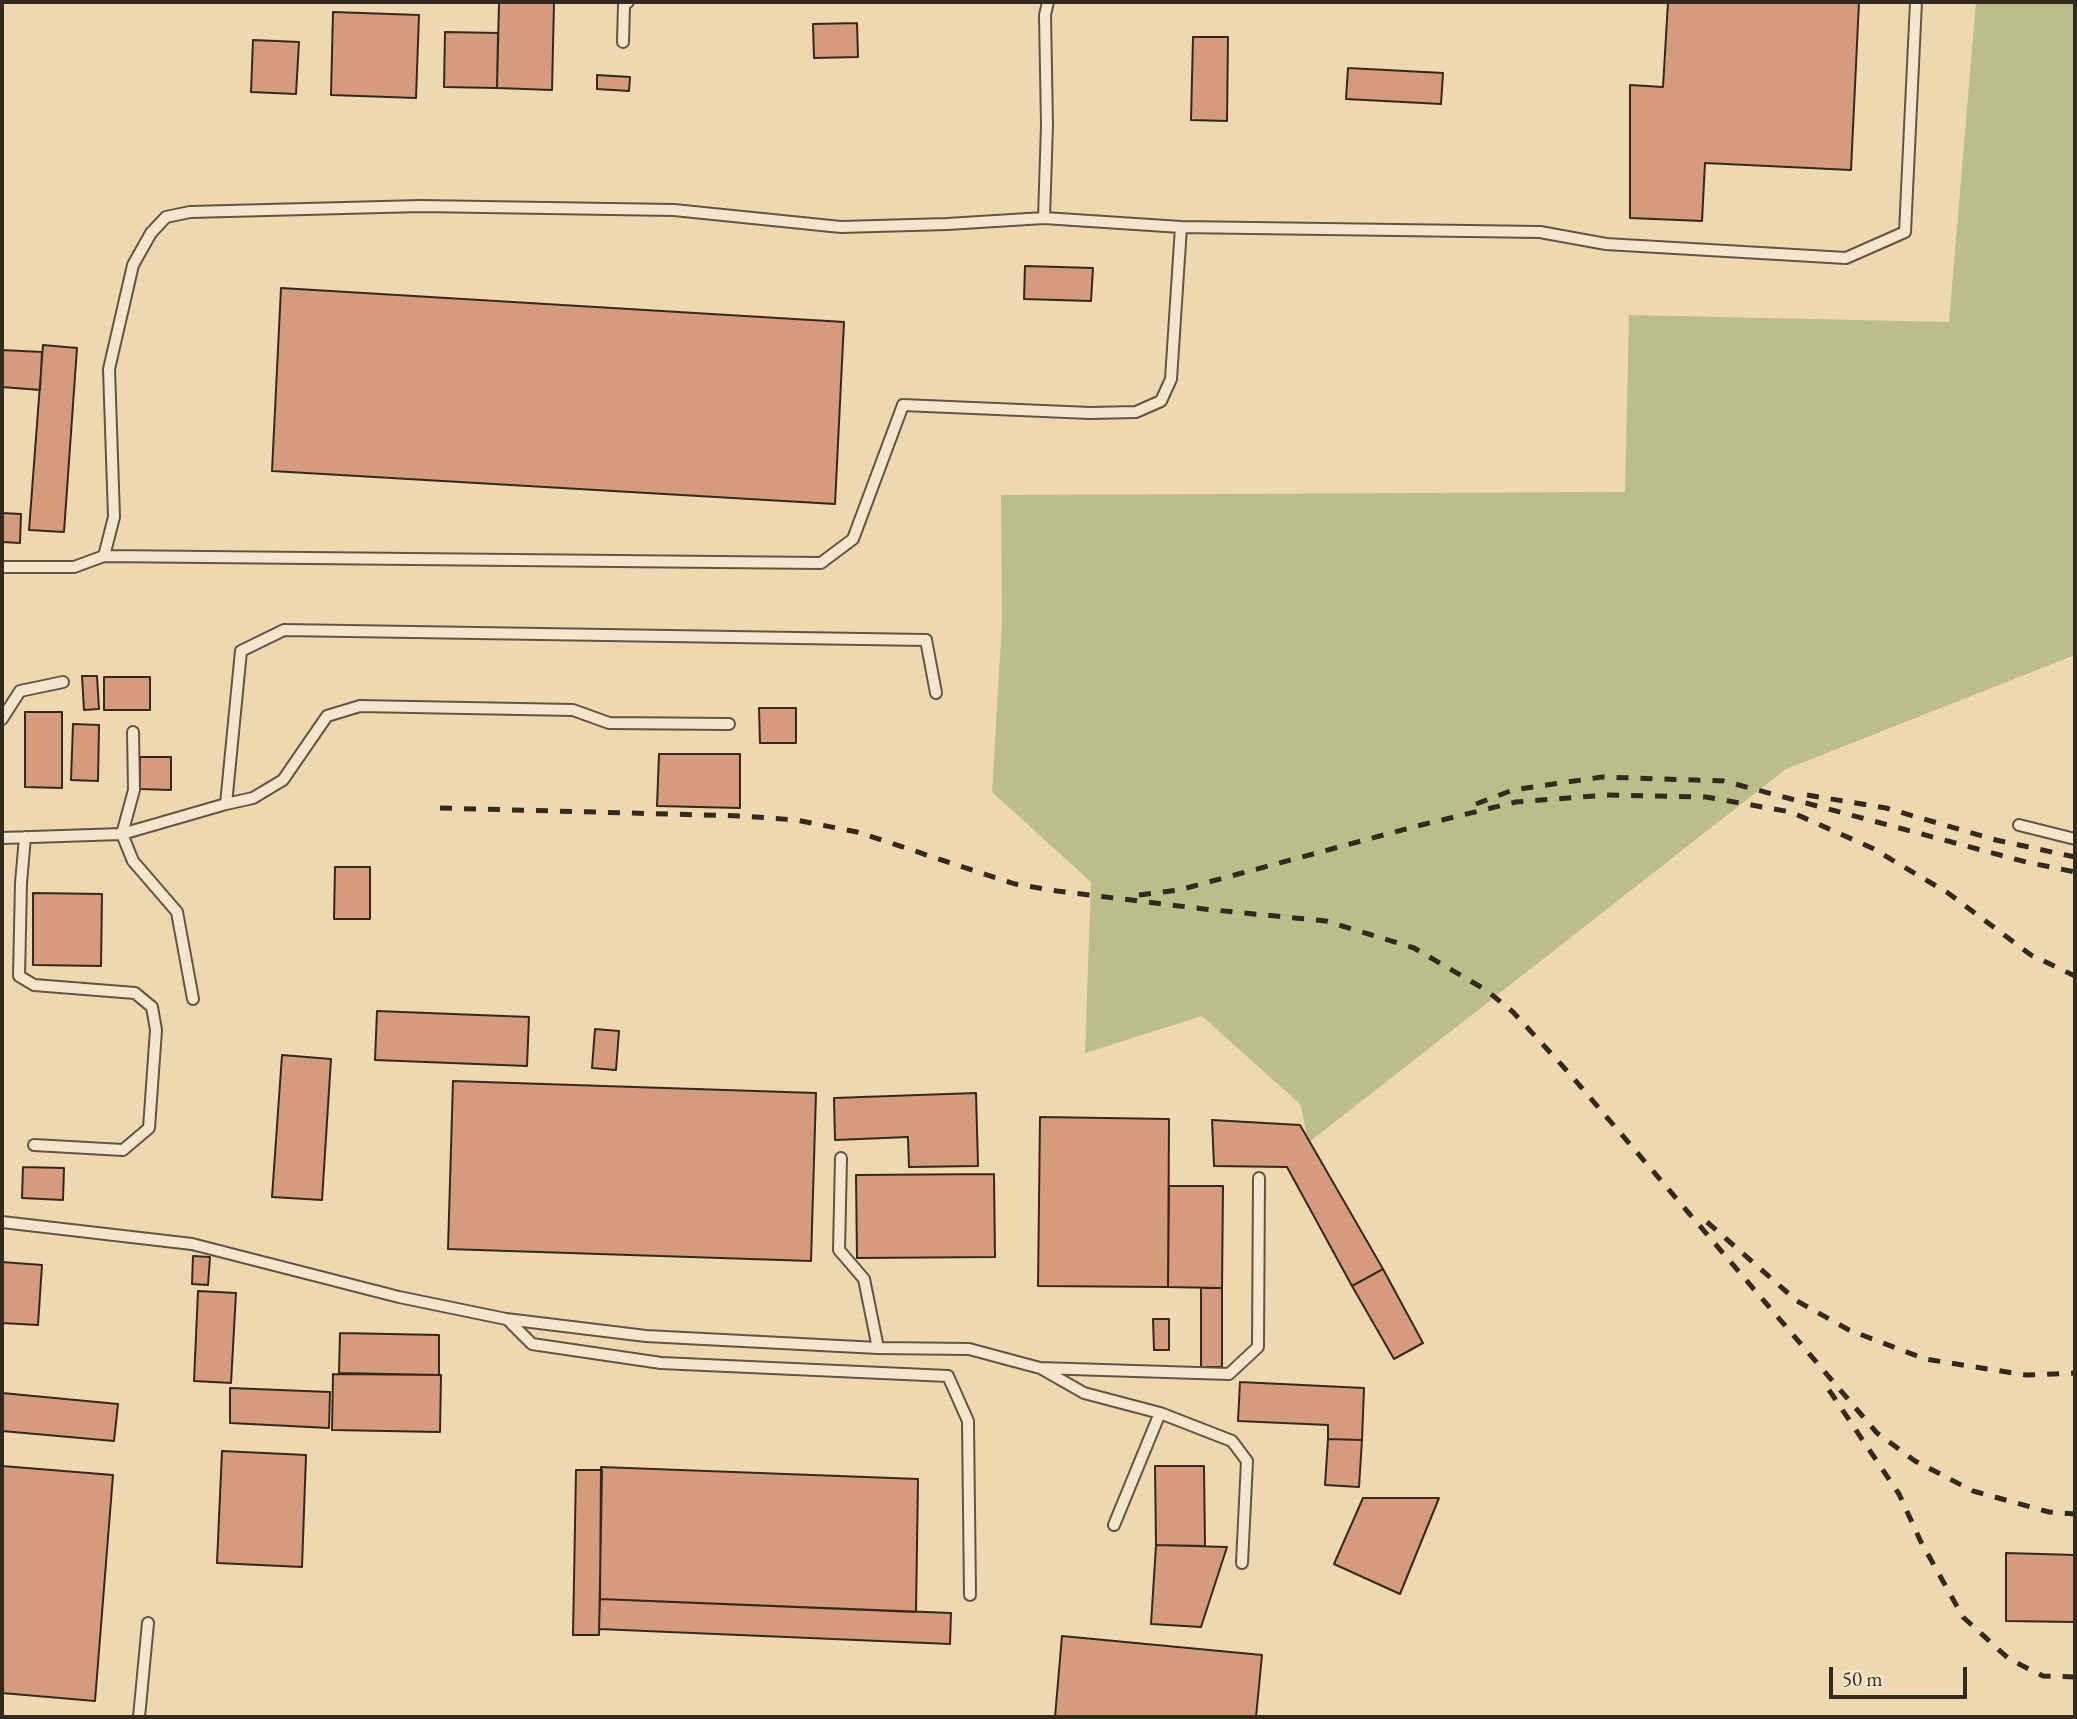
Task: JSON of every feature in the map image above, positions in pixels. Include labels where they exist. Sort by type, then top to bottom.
[{"type":"lane","points":[[622,42],[624,5],[628,2]]},
{"type":"lane","points":[[1044,218],[1045,15],[1048,2]]},
{"type":"lane","points":[[104,556],[114,517],[108,369],[132,265],[151,233],[166,217],[190,212],[421,206],[674,210],[841,228],[1044,218],[1181,227],[1541,232],[1605,244],[1846,258],[1905,232],[1916,2]]},
{"type":"lane","points":[[2,566],[74,567],[104,556],[821,563],[853,539],[903,405],[1090,413],[1136,412],[1161,401],[1171,379],[1181,227]]},
{"type":"lane","points":[[226,804],[241,651],[284,630],[926,640],[936,694]]},
{"type":"lane","points":[[2,719],[20,691],[63,682]]},
{"type":"lane","points":[[2,838],[122,834],[253,798],[283,780],[327,716],[360,706],[573,710],[609,723],[729,724]]},
{"type":"lane","points":[[133,732],[134,790],[122,834],[133,861],[177,912],[192,999]]},
{"type":"lane","points":[[2019,825],[2075,839]]},
{"type":"lane","points":[[25,837],[19,976],[34,985],[135,993],[152,1007],[156,1030],[149,1128],[123,1150],[34,1145]]},
{"type":"lane","points":[[841,1158],[839,1250],[864,1279],[878,1348]]},
{"type":"lane","points":[[2,1214],[7,1222],[192,1244],[399,1297],[506,1319],[646,1336],[878,1348],[969,1349],[1040,1368],[1229,1374],[1258,1348],[1259,1178]]},
{"type":"lane","points":[[506,1319],[532,1344],[661,1363],[948,1376],[968,1421],[970,1595]]},
{"type":"lane","points":[[1040,1368],[1084,1393],[1160,1413],[1232,1441],[1247,1461],[1242,1563]]},
{"type":"lane","points":[[1114,1525],[1160,1413]]},
{"type":"lane","points":[[139,1717],[148,1623]]},
{"type":"green space","points":[[1976,2],[2075,2],[2075,655],[1786,769],[1308,1143],[1301,1105],[1202,1016],[1085,1053],[1091,882],[992,792],[1002,622],[1001,495],[1625,492],[1629,315],[1949,322]]},
{"type":"building","points":[[499,2],[554,2],[552,90],[497,88]]},
{"type":"building","points":[[1668,2],[1859,2],[1851,170],[1705,163],[1702,221],[1630,218],[1630,85],[1663,87]]},
{"type":"building","points":[[333,12],[419,15],[416,98],[331,95]]},
{"type":"building","points":[[857,23],[858,57],[814,58],[813,24]]},
{"type":"building","points":[[445,32],[498,33],[497,88],[444,87]]},
{"type":"building","points":[[1193,37],[1228,37],[1227,121],[1191,120]]},
{"type":"building","points":[[253,40],[299,42],[296,94],[251,92]]},
{"type":"building","points":[[1348,68],[1443,73],[1441,104],[1346,99]]},
{"type":"building","points":[[597,75],[630,77],[629,91],[597,89]]},
{"type":"building","points":[[1025,266],[1093,268],[1091,301],[1024,299]]},
{"type":"building","points":[[281,288],[844,322],[835,504],[272,471]]},
{"type":"building","points":[[43,345],[77,348],[64,532],[29,530]]},
{"type":"building","points":[[2,350],[42,352],[40,390],[2,387]]},
{"type":"building","points":[[2,513],[21,514],[20,543],[2,542]]},
{"type":"building","points":[[82,676],[97,676],[99,709],[84,710]]},
{"type":"building","points":[[104,677],[150,677],[150,710],[104,710]]},
{"type":"building","points":[[759,708],[796,708],[796,743],[760,743]]},
{"type":"building","points":[[25,712],[62,712],[62,788],[25,787]]},
{"type":"building","points":[[73,724],[99,725],[98,781],[71,780]]},
{"type":"building","points":[[659,754],[740,754],[740,808],[657,806]]},
{"type":"building","points":[[140,757],[171,757],[171,790],[140,789]]},
{"type":"building","points":[[335,867],[370,867],[370,919],[334,919]]},
{"type":"building","points":[[33,893],[102,894],[101,966],[33,965]]},
{"type":"building","points":[[377,1011],[529,1017],[527,1066],[375,1060]]},
{"type":"building","points":[[595,1029],[619,1031],[616,1070],[592,1068]]},
{"type":"building","points":[[282,1055],[331,1059],[322,1200],[272,1197]]},
{"type":"building","points":[[453,1081],[816,1093],[811,1261],[448,1249]]},
{"type":"building","points":[[976,1093],[978,1166],[909,1167],[908,1137],[835,1140],[834,1098]]},
{"type":"building","points":[[1040,1117],[1169,1119],[1168,1287],[1038,1286]]},
{"type":"building","points":[[1212,1120],[1300,1125],[1383,1269],[1352,1286],[1287,1167],[1214,1166]]},
{"type":"building","points":[[23,1167],[64,1168],[63,1200],[22,1198]]},
{"type":"building","points":[[994,1174],[995,1257],[857,1258],[856,1175]]},
{"type":"building","points":[[1169,1186],[1223,1186],[1222,1288],[1168,1287]]},
{"type":"building","points":[[193,1256],[210,1257],[208,1285],[192,1284]]},
{"type":"building","points":[[2,1262],[42,1265],[38,1325],[2,1323]]},
{"type":"building","points":[[1383,1269],[1423,1343],[1394,1359],[1352,1286]]},
{"type":"building","points":[[1201,1288],[1222,1288],[1222,1367],[1201,1367]]},
{"type":"building","points":[[198,1291],[236,1293],[231,1383],[194,1381]]},
{"type":"building","points":[[1153,1319],[1169,1319],[1169,1350],[1154,1350]]},
{"type":"building","points":[[340,1333],[439,1335],[439,1375],[339,1373]]},
{"type":"building","points":[[333,1374],[441,1375],[440,1432],[332,1430]]},
{"type":"building","points":[[1240,1382],[1364,1388],[1362,1440],[1328,1439],[1328,1425],[1238,1421]]},
{"type":"building","points":[[230,1388],[330,1392],[329,1428],[230,1423]]},
{"type":"building","points":[[2,1393],[118,1404],[114,1441],[2,1431]]},
{"type":"building","points":[[1328,1439],[1362,1440],[1359,1487],[1325,1485]]},
{"type":"building","points":[[222,1451],[306,1455],[302,1567],[217,1563]]},
{"type":"building","points":[[2,1466],[113,1475],[95,1701],[2,1693]]},
{"type":"building","points":[[1155,1466],[1204,1466],[1205,1546],[1156,1545]]},
{"type":"building","points":[[601,1467],[918,1479],[916,1612],[600,1599]]},
{"type":"building","points":[[576,1470],[602,1470],[599,1635],[573,1635]]},
{"type":"building","points":[[1363,1498],[1439,1498],[1400,1594],[1334,1564]]},
{"type":"building","points":[[1156,1545],[1227,1547],[1201,1627],[1151,1624]]},
{"type":"building","points":[[2006,1553],[2075,1555],[2075,1622],[2006,1621]]},
{"type":"building","points":[[600,1599],[951,1613],[950,1644],[599,1629]]},
{"type":"building","points":[[1062,1636],[1262,1655],[1256,1717],[1055,1717]]},
{"type":"railway","points":[[1476,804],[1513,790],[1602,777],[1724,781],[2026,862],[2075,872]]},
{"type":"railway","points":[[1139,895],[1179,890],[1516,802],[1607,795],[1706,797],[1791,812],[1872,848],[1948,893],[2031,955],[2075,976]]},
{"type":"railway","points":[[1807,795],[1886,808],[1996,840],[2075,857]]},
{"type":"railway","points":[[440,808],[743,816],[796,820],[857,832],[1015,884],[1204,909],[1326,921],[1414,948],[1486,990],[1513,1012],[1569,1073],[1877,1433],[1915,1461],[1973,1491],[2049,1512],[2075,1514]]},
{"type":"railway","points":[[1707,1222],[1797,1301],[1849,1330],[1925,1359],[2026,1375],[2075,1373]]},
{"type":"railway","points":[[1829,1390],[1899,1494],[1921,1542],[1963,1617],[2009,1659],[2043,1676],[2075,1677]]}]
